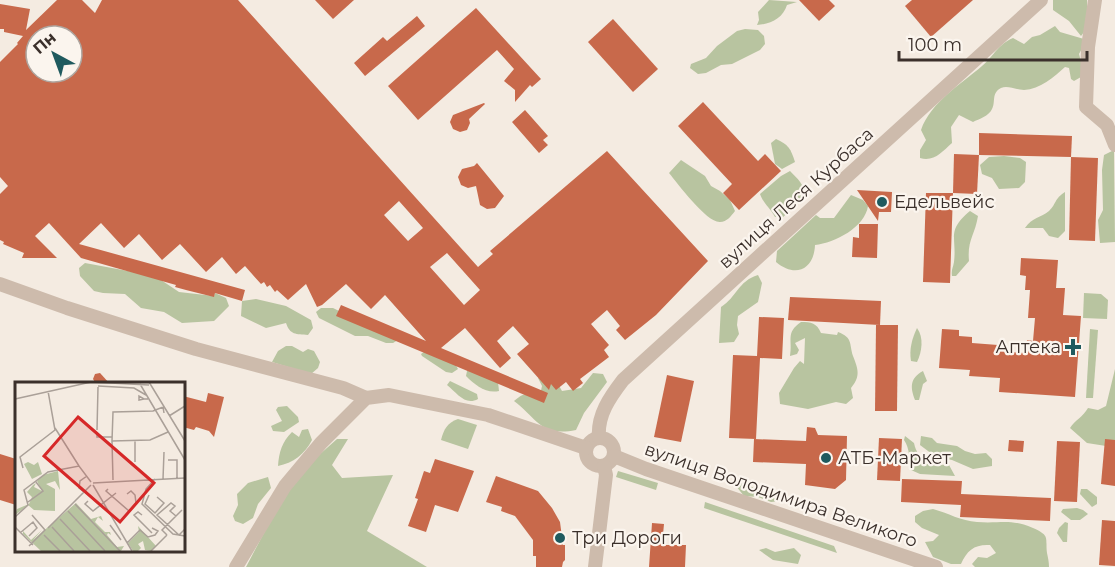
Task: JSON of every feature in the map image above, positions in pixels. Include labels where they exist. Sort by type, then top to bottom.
[{"type":"street","name":"вулиця Леся Курбаса","points":[[599,438],[600,421],[605,407],[623,380],[1041,0]]},
{"type":"street","points":[[1095,0],[1088,47],[1086,107],[1107,125],[1115,145]]},
{"type":"street","points":[[0,284],[36,298],[196,349],[343,388],[366,398],[389,394],[507,421],[586,448]]},
{"type":"street","points":[[236,567],[285,486],[321,443],[366,398]]},
{"type":"street","points":[[595,567],[606,475],[613,445],[599,438],[589,443],[586,448],[587,459],[591,464],[596,466],[609,461]]},
{"type":"street","name":"вулиця Володимира Великого","points":[[609,461],[646,469],[936,567]]},
{"type":"green space","points":[[769,0],[797,2],[787,5],[776,20],[757,25],[758,12]]},
{"type":"green space","points":[[1053,0],[1087,0],[1087,28],[1081,36],[1069,21],[1053,10]]},
{"type":"green space","points":[[1055,26],[1060,32],[1084,39],[1085,43],[1079,54],[1082,65],[1081,77],[1074,81],[1071,79],[1069,68],[1065,67],[1041,85],[1030,89],[1001,88],[996,92],[989,114],[973,122],[959,115],[951,127],[952,143],[930,159],[920,158],[920,150],[926,140],[921,130],[939,102],[1008,41],[1013,38],[1024,44],[1032,37]]},
{"type":"green space","points":[[758,30],[764,36],[765,44],[760,50],[732,64],[721,65],[706,73],[698,74],[690,68],[691,64],[706,58],[717,46],[737,31]]},
{"type":"green space","points":[[776,139],[789,148],[795,162],[782,169],[775,164],[771,143]]},
{"type":"green space","points":[[1114,150],[1115,242],[1100,243],[1098,220],[1103,210],[1104,155]]},
{"type":"green space","points":[[989,157],[1020,158],[1026,162],[1025,182],[1019,188],[999,189],[992,178],[982,174],[980,165]]},
{"type":"green space","points":[[681,160],[705,176],[711,186],[730,200],[735,211],[729,218],[720,222],[714,221],[693,202],[669,173]]},
{"type":"green space","points":[[790,171],[803,187],[804,199],[783,217],[775,217],[760,194]]},
{"type":"green space","points":[[1065,192],[1065,231],[1058,238],[1049,236],[1043,228],[1025,228],[1049,211]]},
{"type":"green space","points":[[851,195],[863,200],[868,206],[866,214],[855,227],[840,237],[815,245],[811,260],[802,269],[790,270],[776,262],[777,251],[816,215],[820,218],[834,218]]},
{"type":"green space","points":[[970,211],[978,216],[970,243],[969,261],[956,276],[952,276],[955,229]]},
{"type":"green space","points":[[85,263],[155,276],[179,292],[214,296],[215,293],[226,298],[229,306],[214,321],[182,323],[164,312],[141,308],[125,294],[94,291],[80,276],[79,268]]},
{"type":"green space","points":[[758,275],[762,283],[758,302],[738,316],[739,334],[734,342],[719,343],[721,307],[746,281]]},
{"type":"green space","points":[[1084,293],[1101,294],[1108,300],[1107,319],[1083,318]]},
{"type":"green space","points":[[256,299],[286,306],[311,320],[313,328],[308,335],[297,334],[289,330],[286,323],[266,328],[241,316],[242,301]]},
{"type":"green space","points":[[321,308],[333,308],[398,340],[386,343],[368,336],[355,336],[319,318],[316,312]]},
{"type":"green space","points":[[801,322],[813,324],[821,333],[837,335],[838,332],[850,341],[858,372],[851,388],[853,398],[846,404],[836,402],[808,409],[780,404],[779,393],[794,368],[800,361],[804,364],[805,338],[795,343],[799,350],[797,354],[790,356],[791,333]]},
{"type":"green space","points":[[917,328],[922,345],[917,362],[911,361],[910,352]]},
{"type":"green space","points":[[1090,329],[1098,330],[1093,398],[1086,398]]},
{"type":"green space","points":[[286,346],[292,346],[303,352],[308,349],[314,351],[320,362],[318,368],[311,374],[272,362],[278,351]]},
{"type":"green space","points":[[424,352],[453,360],[458,369],[452,373],[446,372],[422,356]]},
{"type":"green space","points":[[1115,369],[1115,441],[1106,446],[1087,443],[1070,428],[1088,408],[1098,410],[1106,406]]},
{"type":"green space","points":[[467,371],[476,371],[498,382],[499,391],[485,390],[477,385],[466,376]]},
{"type":"green space","points":[[923,371],[927,381],[923,384],[919,400],[915,400],[912,383]]},
{"type":"green space","points":[[593,373],[603,374],[607,382],[584,413],[576,430],[554,431],[547,428],[514,401],[526,394],[540,395],[542,386],[538,378],[557,382],[562,391],[581,388]]},
{"type":"green space","points":[[450,381],[477,394],[478,399],[469,401],[461,398],[447,385]]},
{"type":"green space","points":[[287,406],[298,417],[299,422],[284,432],[273,431],[271,426],[282,421],[276,410],[278,407]]},
{"type":"green space","points":[[458,419],[477,425],[468,449],[441,440],[446,427]]},
{"type":"green space","points":[[308,429],[312,440],[306,450],[294,460],[278,466],[282,448],[292,432],[299,437],[302,430]]},
{"type":"green space","points":[[905,436],[914,443],[922,458],[932,463],[949,465],[955,476],[920,474],[911,470]]},
{"type":"green space","points":[[921,436],[932,438],[937,443],[957,446],[975,454],[986,453],[992,459],[992,466],[973,469],[952,460],[936,457],[920,445]]},
{"type":"green space","points":[[337,439],[348,439],[332,465],[342,478],[393,475],[367,531],[427,567],[246,567],[274,514],[301,471]]},
{"type":"green space","points":[[618,471],[658,483],[656,490],[616,477]]},
{"type":"green space","points":[[268,477],[271,488],[258,504],[253,518],[243,524],[235,521],[233,516],[238,505],[237,494],[248,483]]},
{"type":"green space","points":[[741,483],[759,491],[774,494],[781,501],[771,502],[758,497],[744,496],[736,486]]},
{"type":"green space","points":[[1081,489],[1087,489],[1097,497],[1097,504],[1092,507],[1080,494]]},
{"type":"green space","points":[[705,502],[834,546],[837,553],[704,508]]},
{"type":"green space","points":[[1077,508],[1088,514],[1080,520],[1071,520],[1061,512],[1063,509]]},
{"type":"green space","points":[[933,509],[960,519],[1011,522],[1039,531],[1046,538],[1049,567],[975,567],[972,564],[978,557],[987,558],[996,553],[990,545],[972,549],[961,564],[951,564],[933,557],[925,542],[933,541],[939,535],[922,528],[915,522],[915,516]]},
{"type":"green space","points":[[1065,522],[1068,523],[1067,542],[1063,542],[1057,533]]},
{"type":"green space","points":[[766,548],[775,552],[794,548],[801,555],[798,564],[773,560],[759,550]]},
{"type":"building","points":[[57,0],[82,0],[95,13],[102,0],[238,0],[478,267],[493,254],[490,251],[607,151],[708,261],[656,315],[625,340],[616,330],[620,326],[607,310],[591,324],[609,345],[604,350],[609,357],[580,379],[583,383],[573,391],[566,382],[556,390],[551,384],[549,390],[517,354],[529,344],[513,326],[497,341],[511,358],[500,368],[465,328],[441,348],[548,393],[544,403],[336,316],[341,305],[426,341],[385,295],[371,309],[346,284],[317,307],[306,284],[288,300],[277,290],[275,292],[270,285],[267,287],[264,282],[261,284],[245,266],[236,274],[222,257],[206,272],[180,244],[162,260],[139,234],[124,248],[101,223],[79,244],[245,290],[242,301],[215,293],[214,297],[186,290],[175,287],[176,285],[81,258],[49,223],[35,236],[57,258],[22,258],[24,253],[3,244],[4,242],[0,240],[0,194],[8,186],[0,177],[0,62],[23,36],[0,29],[0,4],[30,9],[27,24],[24,24],[24,84],[84,84],[84,24],[32,24]],"holes":[[[399,201],[423,228],[408,241],[384,215]],[[447,253],[480,290],[464,305],[430,267]]]},
{"type":"building","points":[[315,0],[354,0],[333,19]]},
{"type":"building","points":[[799,0],[829,0],[835,6],[819,21]]},
{"type":"building","points":[[912,0],[973,0],[931,37],[905,6]]},
{"type":"building","points":[[476,8],[541,79],[532,87],[530,85],[515,102],[515,90],[504,81],[514,69],[497,50],[418,120],[388,86]]},
{"type":"building","points":[[417,16],[425,26],[365,76],[354,63],[383,37],[387,41]]},
{"type":"building","points":[[613,19],[658,69],[633,92],[588,42]]},
{"type":"building","points":[[703,102],[758,161],[765,154],[781,171],[739,210],[723,193],[732,184],[678,126]]},
{"type":"building","points":[[484,103],[469,119],[467,130],[460,132],[453,129],[450,122],[453,115]]},
{"type":"building","points":[[525,110],[548,136],[543,140],[548,145],[539,153],[512,122]]},
{"type":"building","points":[[979,133],[1072,136],[1071,157],[979,155]]},
{"type":"building","points":[[954,154],[979,155],[977,194],[953,193]]},
{"type":"building","points":[[1071,157],[1098,158],[1095,241],[1069,240]]},
{"type":"building","points":[[477,163],[504,196],[495,208],[487,209],[480,205],[476,186],[468,188],[461,185],[458,177],[462,169]]},
{"type":"building","points":[[857,190],[892,192],[891,212],[879,212],[878,221]]},
{"type":"building","points":[[926,193],[953,193],[950,283],[923,282]]},
{"type":"building","points":[[859,224],[878,224],[877,258],[852,257],[853,237],[859,238]]},
{"type":"building","points":[[1021,258],[1058,260],[1056,288],[1065,288],[1063,315],[1081,316],[1075,397],[999,392],[1000,378],[969,376],[970,370],[939,368],[942,329],[959,330],[959,336],[972,337],[972,343],[998,345],[998,351],[1026,353],[1027,340],[1033,341],[1035,318],[1028,318],[1030,290],[1025,290],[1026,276],[1020,275]]},
{"type":"building","points":[[790,297],[881,301],[880,325],[788,320]]},
{"type":"building","points":[[759,317],[784,318],[782,359],[760,358],[756,439],[729,438],[733,355],[757,356]]},
{"type":"building","points":[[876,325],[898,325],[897,411],[875,411]]},
{"type":"building","points":[[100,373],[108,382],[95,382],[93,379],[95,374]]},
{"type":"building","points":[[667,375],[694,381],[681,442],[654,437]]},
{"type":"building","points":[[208,393],[224,397],[214,437],[209,431],[196,427],[194,430],[184,427],[184,396],[206,402]]},
{"type":"building","name":"АТБ-Маркет","points":[[807,427],[815,428],[818,435],[847,436],[846,480],[835,489],[805,485],[806,464],[753,462],[754,439],[806,441]]},
{"type":"building","points":[[879,438],[902,439],[900,481],[877,480]]},
{"type":"building","points":[[1105,439],[1115,440],[1115,486],[1101,484]]},
{"type":"building","points":[[1009,440],[1024,441],[1023,452],[1008,451]]},
{"type":"building","points":[[1057,441],[1080,442],[1077,502],[1054,501]]},
{"type":"building","points":[[0,454],[15,459],[15,505],[0,500]]},
{"type":"building","points":[[435,459],[474,471],[458,512],[435,505],[426,532],[408,526],[418,499],[415,498],[424,471],[430,473]]},
{"type":"building","points":[[496,476],[538,491],[552,508],[560,522],[563,545],[565,545],[565,560],[562,567],[536,567],[533,540],[515,516],[501,511],[502,507],[486,502]]},
{"type":"building","points":[[902,479],[962,481],[961,494],[1051,498],[1050,521],[960,517],[961,505],[901,502]]},
{"type":"building","points":[[1102,520],[1115,521],[1115,566],[1099,565]]},
{"type":"building","points":[[652,523],[664,524],[662,545],[686,545],[685,567],[649,567]]},
{"type":"place","name":"Едельвейс","points":[[882,202]]},
{"type":"place","name":"Аптека","points":[[1073,347]]},
{"type":"place","name":"АТБ-Маркет","points":[[826,458]]},
{"type":"place","name":"Три Дороги","points":[[560,538]]}]
